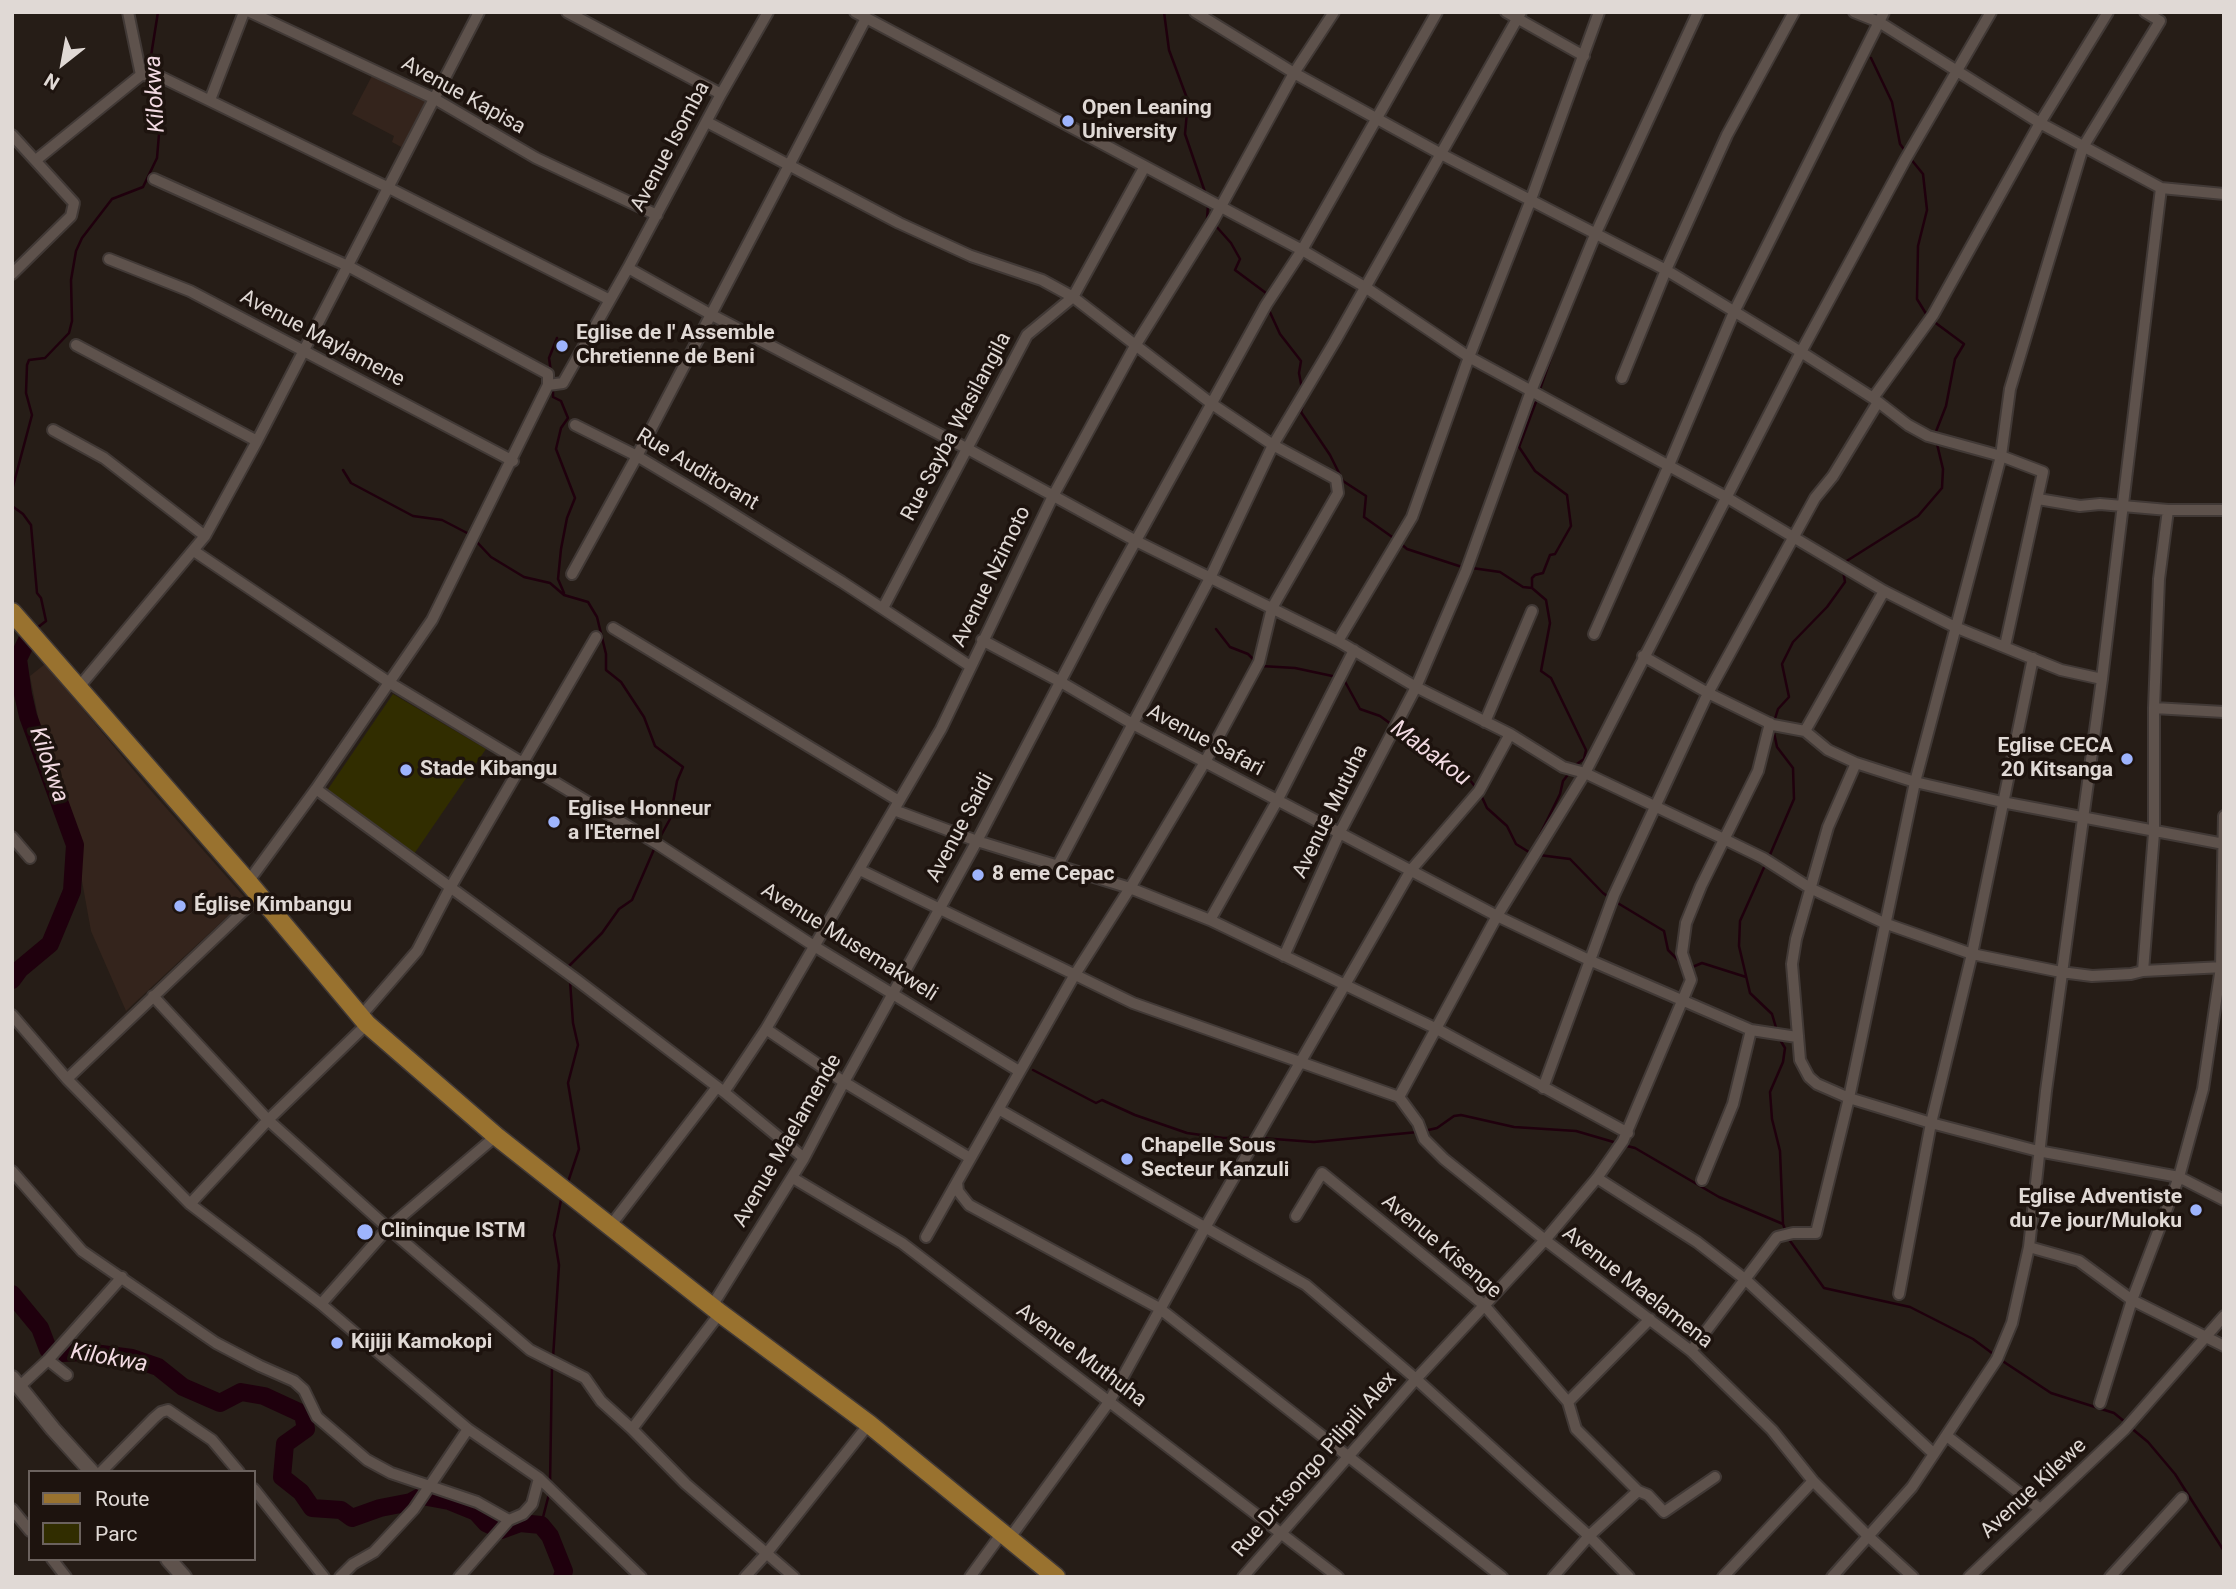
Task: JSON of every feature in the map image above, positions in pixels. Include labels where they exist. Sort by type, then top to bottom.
[{"type":"main road","points":[[12,612],[254,889],[363,1020],[496,1136],[716,1310],[869,1424],[1056,1577]]},
{"type":"street","points":[[128,12],[141,75]]},
{"type":"street","points":[[210,100],[244,12]]},
{"type":"street","name":"Avenue Kapisa","points":[[250,12],[435,99],[536,158],[657,215]]},
{"type":"street","points":[[79,687],[205,536],[479,12]]},
{"type":"street","points":[[567,12],[721,94]]},
{"type":"street","name":"Avenue Isomba","points":[[552,384],[563,383],[768,12]]},
{"type":"street","points":[[855,12],[1302,250],[1365,287],[1469,357],[1726,497],[1884,591],[1955,628],[2061,670],[2102,678]]},
{"type":"street","points":[[1195,12],[1294,73],[1441,154],[1665,270],[1801,352],[1908,425],[1934,437],[2001,456],[2043,472],[2005,646]]},
{"type":"street","name":"Avenue Nzimoto","points":[[814,946],[941,729],[1053,496],[1135,346],[1212,222],[1294,73],[1334,12]]},
{"type":"street","name":"Avenue Saidi","points":[[894,993],[977,841],[1059,681],[1266,305],[1302,250],[1437,12]]},
{"type":"street","points":[[1506,12],[1519,15],[1584,56]]},
{"type":"street","points":[[1338,641],[1412,517],[1469,357],[1531,202],[1599,12]]},
{"type":"street","name":"Avenue Mutuha","points":[[1284,956],[1339,834],[1416,687],[1468,568],[1531,391],[1595,235],[1698,12]]},
{"type":"street","points":[[1622,378],[1665,270],[1727,135],[1794,12]]},
{"type":"street","points":[[1854,12],[1881,17],[1956,72],[2083,148],[2161,188],[2224,194]]},
{"type":"street","points":[[860,870],[1133,1003],[1399,1097],[1497,916],[1536,854],[1574,771],[1643,656],[1801,352],[1908,156],[1991,12]]},
{"type":"street","points":[[1543,1088],[1609,906],[1708,692],[1815,498],[1833,476],[1875,400],[1931,318],[2040,123],[2108,12]]},
{"type":"street","points":[[1691,1351],[1777,1237],[1793,1233],[1816,1233],[1849,1098],[1915,782],[2001,456],[2010,389],[2083,148],[2160,21],[2145,12]]},
{"type":"street","points":[[1058,865],[1209,578],[1273,445],[1519,15]]},
{"type":"street","points":[[1594,634],[1734,312],[1881,17]]},
{"type":"street","points":[[572,574],[637,456],[866,18]]},
{"type":"street","points":[[36,160],[141,75],[159,76],[610,300]]},
{"type":"street","points":[[707,122],[899,223],[971,256],[1042,280],[1073,297],[1212,404],[1273,445],[1336,479],[1338,494],[1272,608],[1258,663],[1205,762],[1074,976],[926,1237]]},
{"type":"street","points":[[12,135],[74,203],[71,216],[12,274]]},
{"type":"street","name":"Rue Sayba Wasilangila","points":[[883,608],[1027,335],[1073,297],[1144,168]]},
{"type":"street","points":[[67,1079],[153,996],[254,889],[316,789],[432,620],[552,384],[548,374],[348,266],[154,179]]},
{"type":"street","points":[[1832,1577],[1912,1487],[1998,1358],[2012,1323],[2029,1247],[2060,972],[2102,678],[2161,188]]},
{"type":"street","name":"Avenue Maylamene","points":[[109,259],[190,291],[513,461]]},
{"type":"street","points":[[628,268],[1136,541],[1338,641],[1416,687],[1510,734],[1574,771],[1724,839],[1767,861],[1810,888],[1884,923],[1972,954],[2060,972],[2092,976],[2223,967]]},
{"type":"street","points":[[76,345],[257,441]]},
{"type":"street","name":"Rue Auditorant","points":[[575,425],[637,456],[883,608]]},
{"type":"street","points":[[53,430],[104,458],[205,536]]},
{"type":"street","points":[[2038,499],[2080,506],[2121,505],[2168,510],[2224,510]]},
{"type":"street","points":[[2143,971],[2154,832],[2154,708],[2159,579],[2168,510]]},
{"type":"street","name":"Avenue Musemakweli","points":[[194,551],[390,683],[657,844],[814,946],[1019,1071]]},
{"type":"street","points":[[1805,732],[1884,591]]},
{"type":"street","points":[[883,608],[970,666]]},
{"type":"street","points":[[1485,722],[1532,611]]},
{"type":"street","points":[[613,628],[896,805],[977,841],[1130,888],[1210,920],[1437,1029],[1543,1088],[1623,1140]]},
{"type":"street","points":[[190,1204],[363,1020],[418,951],[450,888],[596,637]]},
{"type":"street","name":"Avenue Safari","points":[[982,640],[1131,723],[1497,916],[1589,960],[1751,1030],[1797,1037]]},
{"type":"street","points":[[1210,920],[1277,801],[1354,650]]},
{"type":"street","points":[[1643,656],[1770,723],[1805,732],[1828,750],[1856,764],[1915,782],[2002,802],[2223,844]]},
{"type":"street","points":[[1899,1294],[1931,1122],[1972,954],[2033,658]]},
{"type":"street","points":[[2154,708],[2224,712]]},
{"type":"street","name":"Rue Dr.tsongo Pilipili Alex","points":[[1243,1577],[1416,1378],[1545,1240],[1597,1178],[1623,1140],[1691,980],[1682,953],[1686,923],[1758,771],[1770,723]]},
{"type":"street","points":[[970,1577],[1006,1536],[1109,1402],[1159,1308],[1412,870],[1479,791],[1510,734]]},
{"type":"street","points":[[1856,764],[1828,827],[1791,964],[1800,1060],[1809,1077],[1817,1084],[1849,1098],[2038,1151],[2179,1177],[2224,1199]]},
{"type":"street","points":[[316,789],[577,980],[804,1158]]},
{"type":"street","points":[[2100,1402],[2132,1300],[2179,1177],[2203,1089],[2223,967],[2224,816]]},
{"type":"street","points":[[12,837],[30,858]]},
{"type":"street","points":[[611,1225],[766,1029],[814,946]]},
{"type":"street","name":"Avenue Maelamende","points":[[632,1429],[716,1310],[793,1178],[894,993]]},
{"type":"street","points":[[153,996],[268,1120],[387,1228],[530,1350],[585,1378],[601,1401],[686,1484],[794,1577]]},
{"type":"street","points":[[12,1015],[67,1079],[190,1204],[321,1304],[468,1429],[539,1478],[641,1577]]},
{"type":"street","points":[[766,1029],[844,1082],[970,1158]]},
{"type":"street","points":[[1702,1180],[1733,1104],[1751,1030]]},
{"type":"street","name":"Avenue Maelamena","points":[[1399,1097],[1418,1123],[1424,1139],[1444,1159],[1691,1351],[1772,1430],[1813,1480]]},
{"type":"street","points":[[1000,1110],[1306,1285],[1416,1378],[1589,1536],[1629,1577]]},
{"type":"street","points":[[321,1304],[387,1228],[496,1136]]},
{"type":"street","points":[[12,1171],[82,1251],[216,1343],[300,1385],[317,1417],[367,1460],[391,1473],[477,1502],[503,1527]]},
{"type":"street","name":"Avenue Kisenge","points":[[1296,1216],[1322,1173],[1485,1305],[1568,1402],[1576,1429],[1664,1513],[1715,1477]]},
{"type":"street","name":"Avenue Muthuha","points":[[793,1178],[902,1243],[1338,1577]]},
{"type":"street","points":[[1597,1178],[1696,1242],[1746,1280],[1934,1454]]},
{"type":"street","points":[[957,1182],[958,1191],[969,1205],[1159,1308],[1502,1577]]},
{"type":"street","points":[[2029,1247],[2080,1261],[2132,1300],[2224,1346]]},
{"type":"street","points":[[90,1470],[16,1382],[50,1358],[122,1277]]},
{"type":"street","name":"Avenue Kilewe","points":[[1969,1577],[2125,1429],[2224,1316]]},
{"type":"street","points":[[1568,1402],[1650,1319]]},
{"type":"street","points":[[50,1358],[67,1375]]},
{"type":"street","points":[[103,1470],[154,1419],[169,1410],[212,1440],[237,1470]]},
{"type":"street","points":[[745,1577],[869,1424]]},
{"type":"street","points":[[340,1577],[353,1564],[374,1552],[405,1519],[431,1486],[468,1429]]},
{"type":"street","points":[[1947,1436],[2040,1509]]},
{"type":"street","points":[[459,1577],[503,1527],[523,1514],[532,1504],[539,1478]]},
{"type":"street","points":[[1723,1577],[1813,1480],[1913,1577]]},
{"type":"street","points":[[1553,1577],[1589,1536],[1638,1491]]},
{"type":"street","points":[[256,1492],[324,1577]]},
{"type":"street","points":[[2110,1577],[2182,1498]]},
{"type":"street","points":[[12,1509],[28,1524]]},
{"type":"street","points":[[54,1561],[66,1577]]},
{"type":"street","points":[[170,1561],[184,1577]]},
{"type":"shaded area","points":[[373,74],[428,101],[403,148],[392,142],[394,136],[352,114]]},
{"type":"shaded area","points":[[45,664],[246,899],[126,1011],[91,931],[77,840],[54,777],[39,722],[30,676]]},
{"type":"green space","name":"Stade Kibangu","points":[[393,694],[486,749],[412,857],[326,792]]},
{"type":"waterway","name":"Kilokwa","points":[[153,72],[151,56],[158,12]]},
{"type":"waterway","points":[[1164,12],[1169,50],[1188,101],[1185,134],[1205,192]]},
{"type":"waterway","points":[[1871,58],[1892,102],[1900,144],[1906,152]]},
{"type":"waterway","name":"Kilokwa","points":[[12,490],[32,415],[26,393],[27,365],[29,360],[45,358],[69,333],[72,321],[71,280],[76,251],[82,238],[112,199],[143,187],[157,158],[161,110],[154,79]]},
{"type":"waterway","points":[[1910,158],[1923,174],[1927,210],[1918,246],[1917,299],[1928,317]]},
{"type":"waterway","points":[[1208,205],[1209,221]]},
{"type":"waterway","points":[[1215,225],[1231,243],[1240,259],[1235,270],[1266,293],[1265,298]]},
{"type":"waterway","points":[[1268,308],[1280,334],[1301,361],[1299,373],[1302,389]]},
{"type":"waterway","points":[[1933,321],[1964,344],[1955,359],[1946,406],[1935,434]]},
{"type":"waterway","points":[[551,372],[549,358],[557,338]]},
{"type":"waterway","points":[[1539,392],[1554,349]]},
{"type":"waterway","points":[[553,389],[553,397],[561,401],[568,418],[561,428],[556,449],[575,498],[567,518],[561,549],[558,579],[564,593]]},
{"type":"waterway","points":[[1532,588],[1532,578],[1543,573],[1550,555],[1555,554],[1571,526],[1567,495],[1535,471],[1519,447],[1537,399]]},
{"type":"waterway","points":[[1304,402],[1301,412],[1330,455],[1343,481],[1366,496],[1364,517],[1395,539]]},
{"type":"waterway","points":[[1845,562],[1918,516],[1942,488],[1943,469],[1937,444]]},
{"type":"waterway","points":[[343,470],[351,483],[413,516],[442,520],[471,535]]},
{"type":"waterway","name":"Kilokwa","points":[[12,506],[23,514],[31,525],[37,593],[41,598],[46,621],[37,628]]},
{"type":"waterway","points":[[475,540],[491,557],[524,577],[550,583],[564,595],[588,602],[597,617],[606,654],[606,670],[621,682],[644,717],[655,746],[683,767],[677,781],[670,819],[658,841]]},
{"type":"waterway","points":[[1400,543],[1407,549],[1462,567]]},
{"type":"waterway","points":[[1472,568],[1500,572],[1523,587],[1532,588],[1546,600],[1550,623],[1541,671],[1551,678],[1586,750],[1584,759],[1574,766]]},
{"type":"waterway","points":[[1774,722],[1778,709],[1789,697],[1782,664],[1793,642],[1827,607],[1845,582],[1843,571]]},
{"type":"waterway","name":"Mabakou","points":[[1216,629],[1230,647],[1248,654],[1256,662]]},
{"type":"waterway","name":"Kilokwa","points":[[12,980],[20,969],[50,944],[72,891],[75,845],[28,716],[23,694],[18,659],[30,634]]},
{"type":"waterway","name":"Mabakou","points":[[1261,666],[1295,668],[1337,677]]},
{"type":"waterway","name":"Mabakou","points":[[1343,678],[1360,709],[1380,716],[1391,724]]},
{"type":"waterway","name":"Mabakou","points":[[1397,728],[1466,775],[1477,789]]},
{"type":"waterway","points":[[1769,857],[1794,799],[1793,768],[1777,747],[1773,728]]},
{"type":"waterway","points":[[1534,847],[1560,794],[1563,781],[1570,772]]},
{"type":"waterway","name":"Mabakou","points":[[1481,795],[1487,808],[1507,826],[1516,844],[1532,854]]},
{"type":"waterway","points":[[569,970],[568,967],[602,933],[619,909],[632,900],[655,847]]},
{"type":"waterway","name":"Mabakou","points":[[1539,855],[1570,859],[1610,898]]},
{"type":"waterway","points":[[1766,863],[1740,921],[1739,946],[1750,993],[1772,1014],[1777,1031]]},
{"type":"waterway","name":"Mabakou","points":[[1616,902],[1664,931],[1668,950],[1681,963]]},
{"type":"waterway","points":[[1690,968],[1702,963],[1746,977]]},
{"type":"waterway","points":[[568,1182],[579,1149],[568,1083],[578,1045],[573,1023],[570,981]]},
{"type":"waterway","points":[[1779,1038],[1785,1048],[1783,1062],[1770,1092],[1772,1119],[1780,1151],[1783,1224],[1786,1232]]},
{"type":"waterway","points":[[1033,1070],[1096,1103],[1102,1100],[1187,1133],[1223,1138],[1254,1138]]},
{"type":"waterway","points":[[1424,1131],[1437,1128],[1454,1116],[1461,1115],[1514,1127],[1576,1131],[1617,1143]]},
{"type":"waterway","points":[[1261,1138],[1314,1142],[1418,1132]]},
{"type":"waterway","points":[[1623,1145],[1635,1148],[1719,1197],[1783,1224]]},
{"type":"waterway","points":[[553,1358],[559,1265],[554,1235],[562,1195]]},
{"type":"waterway","points":[[1788,1238],[1824,1288],[1910,1307],[1973,1339],[1996,1356]]},
{"type":"waterway","name":"Kilokwa","points":[[12,1294],[40,1328],[48,1349],[61,1353],[86,1352],[132,1358],[158,1367],[183,1387],[220,1403],[241,1392],[264,1396],[303,1414],[306,1429],[285,1444],[282,1477],[301,1492],[312,1508],[341,1510],[352,1518],[380,1508],[411,1502],[422,1496],[449,1501],[476,1512],[486,1523],[501,1530],[520,1523],[541,1525],[550,1536],[564,1571],[562,1577]]},
{"type":"waterway","points":[[2001,1360],[2051,1393],[2114,1413],[2125,1422]]},
{"type":"waterway","points":[[550,1484],[552,1365]]},
{"type":"waterway","points":[[2130,1427],[2148,1442],[2175,1474],[2224,1551]]},
{"type":"waterway","points":[[541,1525],[549,1494]]},
{"type":"place","name":"Open Leaning University","points":[[1068,121]]},
{"type":"place","name":"Eglise de l' Assemble Chretienne de Beni","points":[[562,346]]},
{"type":"place","name":"Eglise CECA 20 Kitsanga","points":[[2127,759]]},
{"type":"place","name":"Stade Kibangu","points":[[406,770]]},
{"type":"place","name":"Eglise Honneur a l'Eternel","points":[[554,822]]},
{"type":"place","name":"8 eme Cepac","points":[[978,875]]},
{"type":"place","name":"Église Kimbangu","points":[[180,906]]},
{"type":"place","name":"Chapelle Sous Secteur Kanzuli","points":[[1127,1159]]},
{"type":"place","name":"Eglise Adventiste du 7e jour/Muloku","points":[[2196,1210]]},
{"type":"place","name":"Clininque ISTM","points":[[365,1232]]},
{"type":"place","name":"Kijiji Kamokopi","points":[[337,1343]]}]
